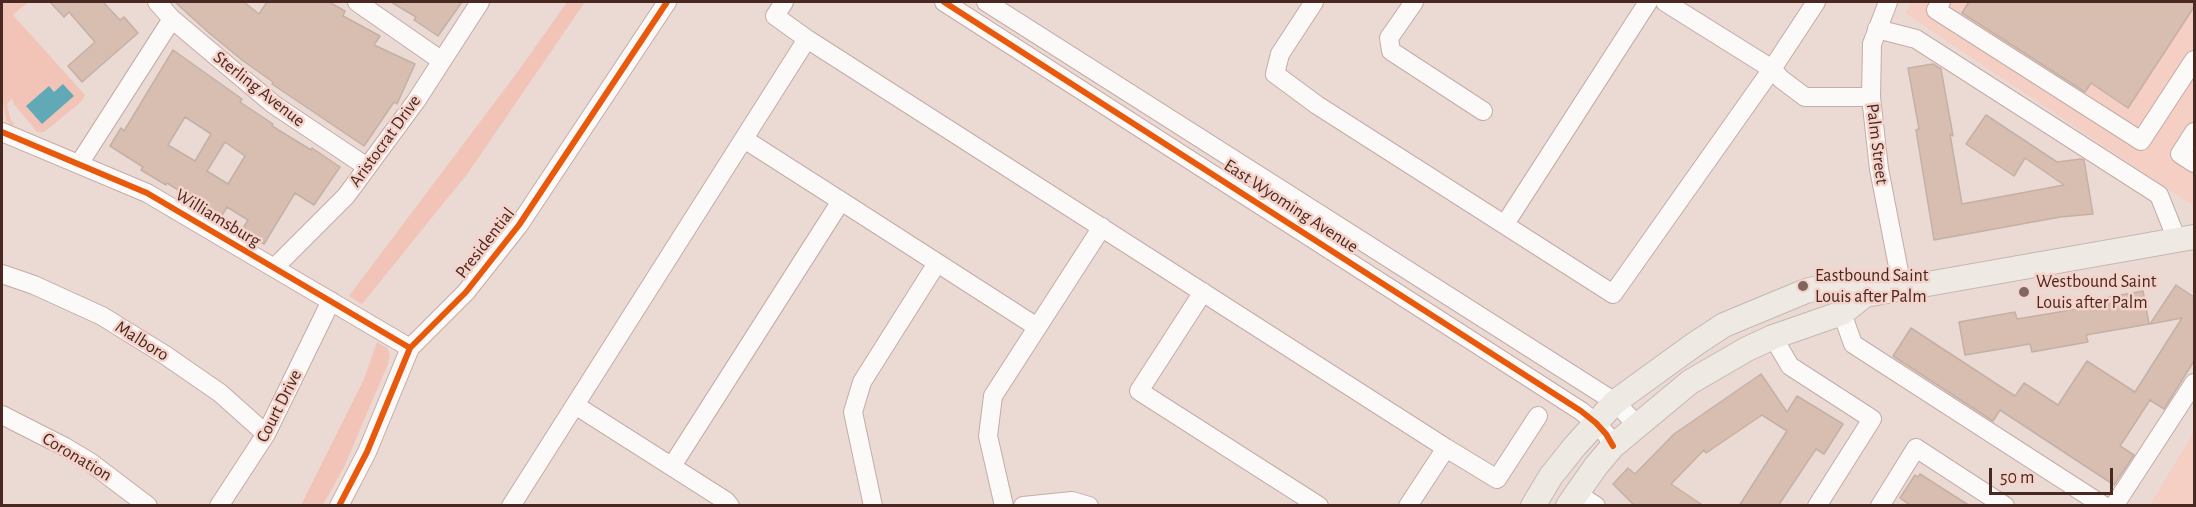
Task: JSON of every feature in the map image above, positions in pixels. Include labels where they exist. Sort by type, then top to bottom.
[{"type":"main road","points":[[1580,501],[1613,446],[1636,424],[1690,382],[1773,337],[1842,313],[1865,295],[2186,238]]},
{"type":"main road","points":[[1533,506],[1551,476],[1615,402],[1652,373],[1714,332],[1806,291],[1838,284],[1865,295]]},
{"type":"street","name":"Sterling Avenue","points":[[157,2],[172,19],[273,104],[367,168]]},
{"type":"street","points":[[357,2],[442,61]]},
{"type":"street","name":"Aristocrat Drive","points":[[274,268],[346,196],[416,101],[480,2]]},
{"type":"street","name":"Presidential","points":[[339,506],[367,452],[410,348],[466,292],[519,225],[667,2]]},
{"type":"street","points":[[784,2],[775,16],[807,39],[1497,479],[1538,416]]},
{"type":"street","name":"East Wyoming Avenue","points":[[944,2],[1581,411],[1596,423],[1613,446]]},
{"type":"street","name":"East Wyoming Avenue","points":[[986,2],[1615,402],[1636,424]]},
{"type":"street","points":[[1314,2],[1280,54],[1275,74],[1317,105],[1613,294],[1773,69],[1816,2]]},
{"type":"street","points":[[1414,2],[1389,39],[1391,51],[1483,111]]},
{"type":"street","points":[[1505,224],[1648,2]]},
{"type":"street","points":[[1665,2],[1773,69],[1805,96],[1871,98]]},
{"type":"street","name":"Palm Street","points":[[1888,2],[1872,44],[1871,98],[1878,169],[1902,287]]},
{"type":"street","points":[[1939,2],[1936,10],[2141,141],[2191,72]]},
{"type":"street","points":[[79,164],[172,19]]},
{"type":"street","points":[[1877,29],[1916,39],[2159,195],[2186,238]]},
{"type":"street","points":[[513,505],[807,39]]},
{"type":"street","name":"Williamsburg","points":[[2,132],[147,193],[410,348]]},
{"type":"street","points":[[2194,132],[2180,154],[2194,163]]},
{"type":"street","points":[[744,139],[1037,327]]},
{"type":"street","points":[[672,466],[841,201]]},
{"type":"street","points":[[1004,506],[988,436],[993,396],[1102,227]]},
{"type":"street","points":[[873,506],[853,412],[862,382],[937,263]]},
{"type":"street","name":"Malboro","points":[[2,274],[34,285],[102,316],[220,393],[266,434]]},
{"type":"street","points":[[1203,292],[1139,391],[1319,506]]},
{"type":"street","name":"Court Drive","points":[[219,506],[266,434],[331,302]]},
{"type":"street","points":[[1842,313],[1853,344],[2104,506]]},
{"type":"street","points":[[1773,337],[1790,366],[1872,419],[1817,506]]},
{"type":"street","points":[[2114,506],[2194,383]]},
{"type":"street","points":[[575,405],[726,501],[730,506]]},
{"type":"street","name":"Coronation","points":[[2,415],[90,462],[148,506]]},
{"type":"street","points":[[1408,506],[1446,448]]},
{"type":"street","points":[[1880,506],[1916,448],[2005,506]]},
{"type":"street","points":[[1023,506],[1072,501],[1089,506]]},
{"type":"shaded area","points":[[2,2],[28,2],[13,15],[85,95],[81,102],[44,132],[37,132],[14,104],[12,98],[7,104],[14,124],[12,126],[6,120],[2,97]]},
{"type":"shaded area","points":[[567,2],[585,2],[468,173],[362,304],[349,296],[519,70]]},
{"type":"shaded area","points":[[1912,2],[2194,2],[2194,206],[1905,13]]},
{"type":"shaded area","points":[[377,342],[387,348],[390,354],[388,364],[345,465],[323,505],[301,505],[364,379]]},
{"type":"shaded area","points":[[2194,432],[2194,505],[2150,505]]},
{"type":"water","points":[[63,84],[74,96],[42,124],[26,106],[49,86],[54,92]]},
{"type":"building","points":[[50,2],[103,2],[120,20],[124,17],[138,33],[82,82],[68,66],[95,42],[69,12],[64,17]]},
{"type":"building","points":[[175,2],[244,2],[259,14],[267,2],[329,2],[345,11],[343,16],[380,36],[374,45],[415,64],[397,104],[394,102],[364,146],[272,84],[273,82],[242,60]]},
{"type":"building","points":[[391,2],[462,2],[438,36],[414,20],[416,17]]},
{"type":"building","points":[[1969,2],[2194,2],[2194,7],[2128,108],[2091,83],[2085,92],[1962,13]]},
{"type":"building","points":[[173,50],[242,99],[240,102],[273,124],[272,126],[311,150],[312,148],[340,167],[314,205],[295,193],[264,244],[242,230],[248,220],[227,207],[221,217],[167,183],[166,185],[141,170],[143,167],[110,146],[121,128],[124,131]],"holes":[[[185,117],[211,134],[195,161],[168,145]],[[225,142],[245,156],[228,184],[207,171]]]},
{"type":"building","points":[[1933,64],[1941,69],[1962,204],[2064,185],[2025,158],[2014,176],[1966,144],[1986,115],[2057,162],[2084,160],[2093,214],[2060,217],[1934,240],[1908,68]]},
{"type":"building","points":[[2176,285],[2194,297],[2194,361],[2164,409],[2150,400],[2120,446],[2134,455],[2114,485],[2000,410],[1993,421],[1893,356],[1911,328],[2015,396],[2024,383],[2058,405],[2087,361],[2135,392],[2182,318],[2150,324]]},
{"type":"building","points":[[2143,291],[2149,324],[2086,335],[2088,342],[2032,352],[2030,344],[1965,355],[1959,322],[2015,312],[2017,319],[2089,307],[2088,301]]},
{"type":"building","points":[[1761,374],[1787,412],[1797,396],[1843,424],[1824,454],[1816,449],[1778,506],[1739,506],[1787,431],[1762,415],[1706,453],[1704,450],[1671,484],[1704,506],[1635,506],[1613,484],[1628,468],[1635,474],[1674,434]]},
{"type":"building","points":[[1920,474],[1970,506],[1911,506],[1900,498],[1915,475],[1918,477]]},
{"type":"cycle path","points":[[339,506],[367,452],[410,348],[466,292],[519,225],[667,2]]},
{"type":"cycle path","points":[[944,2],[1581,411],[1596,423],[1613,446]]},
{"type":"cycle path","points":[[2,132],[147,193],[410,348]]},
{"type":"place","name":"Eastbound Saint Louis after Palm","points":[[1803,286]]},
{"type":"place","name":"Westbound Saint Louis after Palm","points":[[2024,292]]}]
